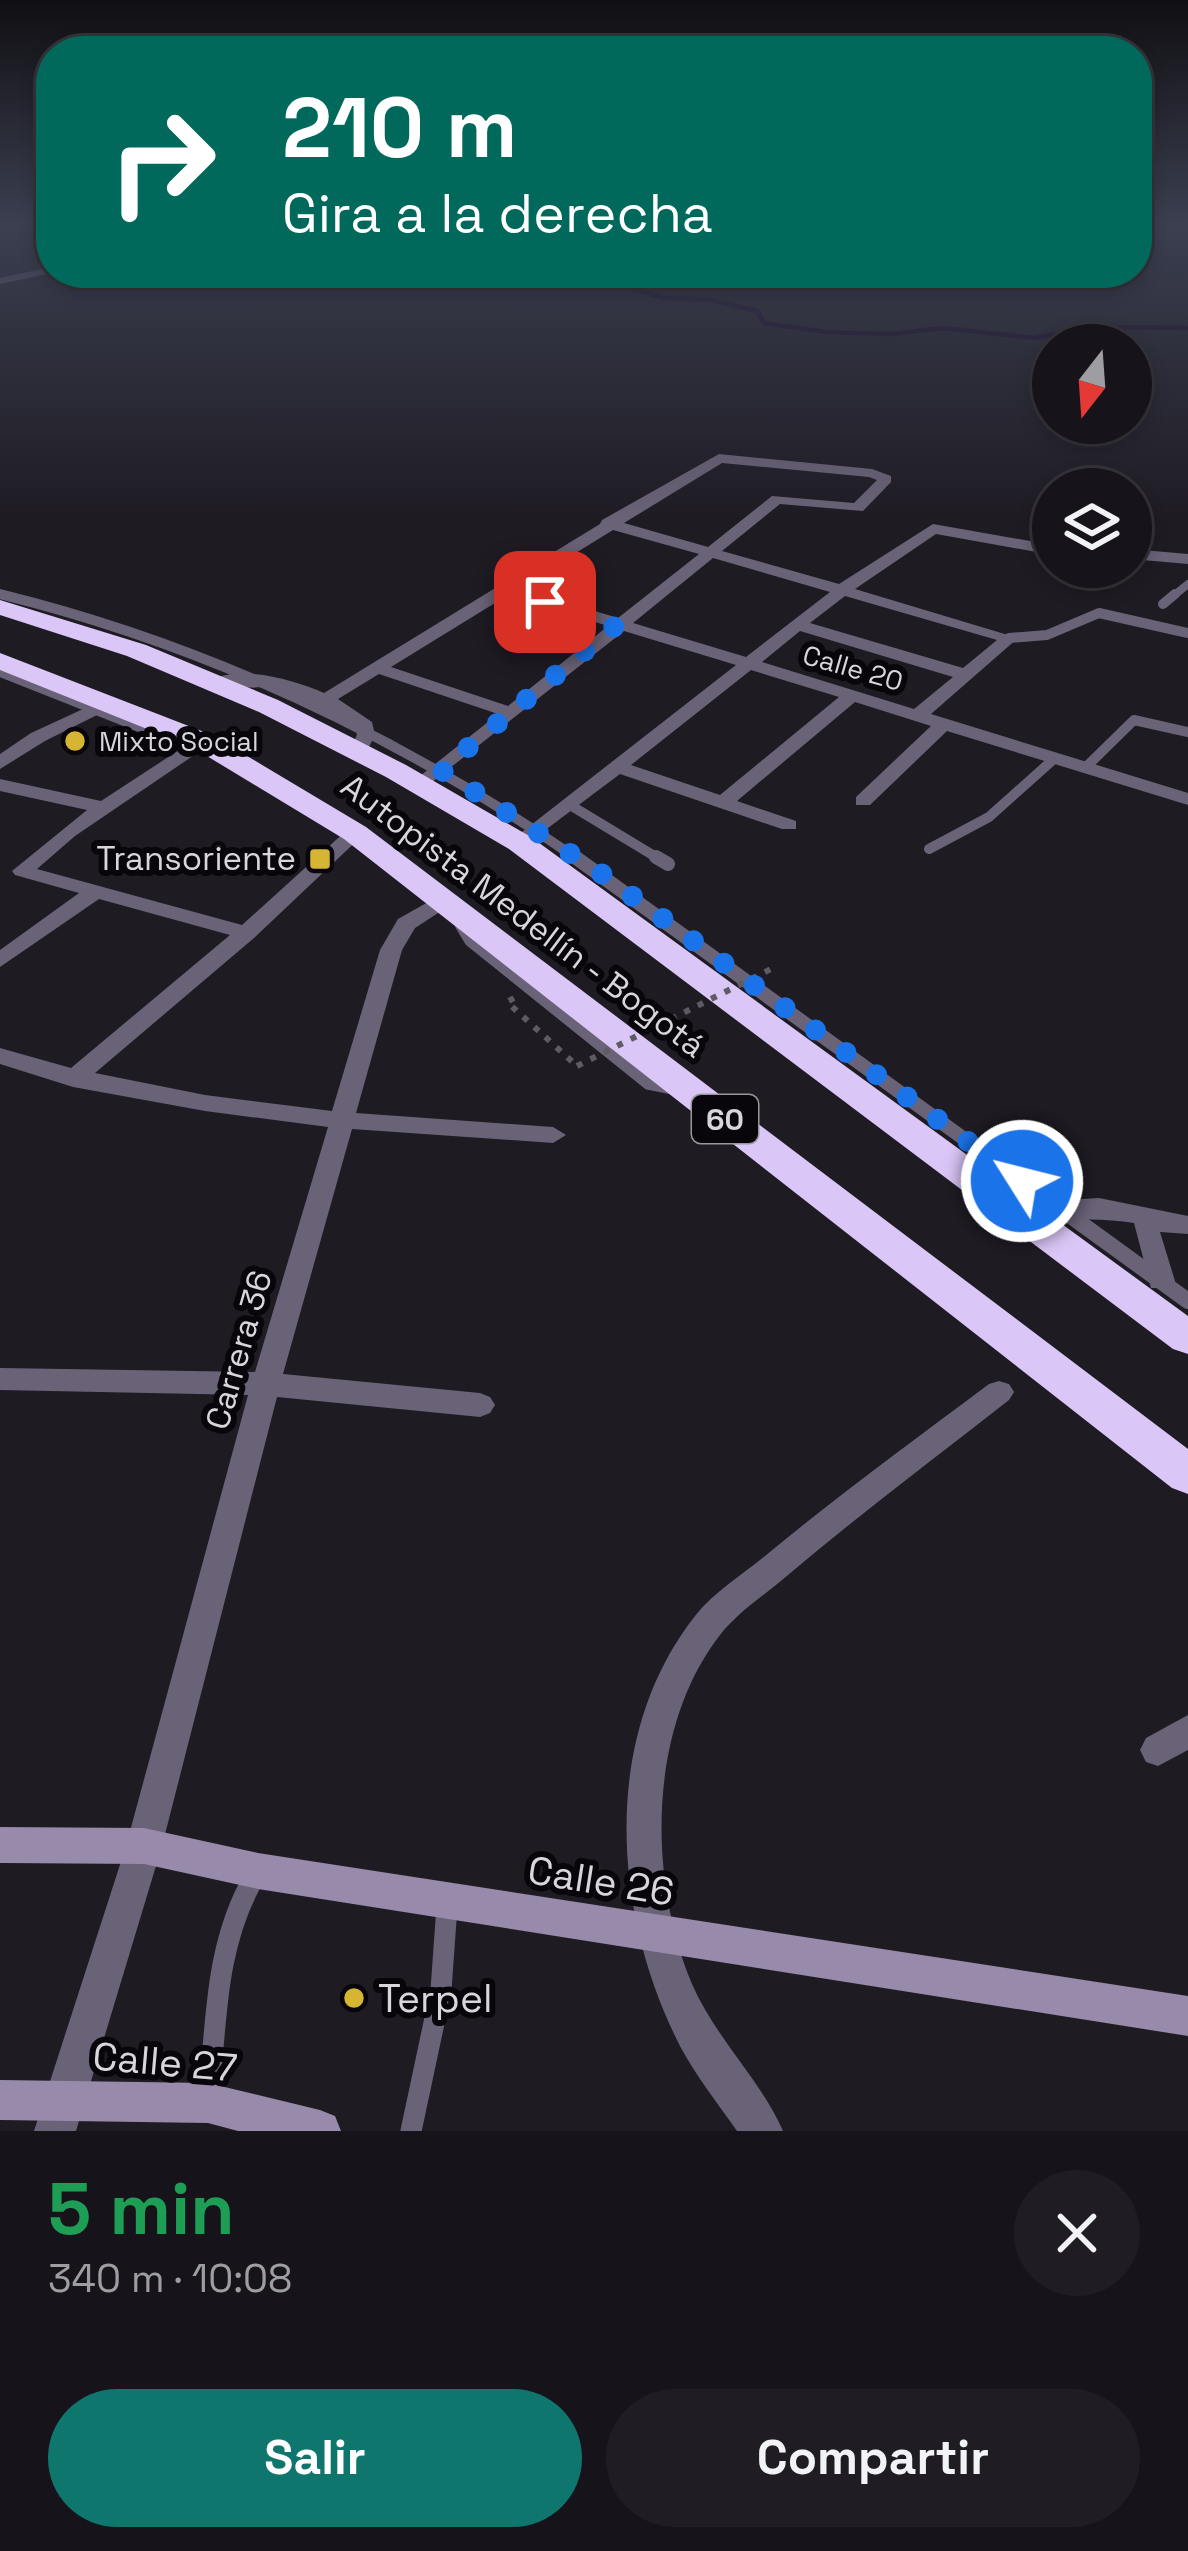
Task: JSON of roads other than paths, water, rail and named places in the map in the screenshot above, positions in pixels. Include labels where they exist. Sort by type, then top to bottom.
[{"type":"highway","name":"Autopista Medellín - Bogotá","points":[[0,607],[324,715],[529,836],[876,1106],[1188,1338]]},
{"type":"highway","points":[[203,742],[223,740],[213,731],[94,679],[82,671],[85,663],[122,654],[274,719],[324,715]]},
{"type":"highway","name":"Autopista Medellín - Bogotá","points":[[0,661],[99,706],[203,742],[355,833],[1188,1475]]},
{"type":"highway","points":[[876,1106],[913,1153],[938,1175],[1188,1363]]},
{"type":"highway","points":[[933,1282],[1003,1318],[1188,1455]]},
{"type":"street","points":[[214,682],[279,680],[324,715],[380,669],[503,588],[723,457],[872,473],[886,479],[858,508],[777,499],[431,777]]},
{"type":"street","points":[[607,523],[1010,638]]},
{"type":"street","points":[[529,836],[844,588],[937,528],[1032,546]]},
{"type":"street","points":[[1152,556],[1186,559]]},
{"type":"street","name":"Calle 20","points":[[503,588],[1188,799]]},
{"type":"street","points":[[801,626],[965,675]]},
{"type":"street","points":[[917,716],[1010,638]]},
{"type":"street","points":[[380,669],[509,712]]},
{"type":"street","points":[[722,803],[851,696]]},
{"type":"street","points":[[0,763],[99,706]]},
{"type":"street","points":[[863,800],[943,724]]},
{"type":"street","points":[[203,742],[102,807],[22,871],[246,933]]},
{"type":"street","points":[[617,767],[789,825]]},
{"type":"street","points":[[0,784],[102,807]]},
{"type":"street","points":[[73,1078],[246,933],[355,833]]},
{"type":"street","points":[[0,960],[95,892]]},
{"type":"street","name":"Carrera 36","points":[[60,2115],[145,1846],[266,1384],[391,950],[406,924],[448,902]]},
{"type":"street","points":[[0,1056],[73,1078],[344,1124],[553,1135]]},
{"type":"street","points":[[1058,1208],[1100,1207],[1175,1222]]},
{"type":"street","points":[[1161,1282],[1145,1227],[1175,1222]]},
{"type":"street","points":[[0,1378],[266,1384],[480,1405]]},
{"type":"street","points":[[762,2131],[694,2032],[656,1935],[644,1864],[652,1747],[669,1694],[708,1625],[808,1539],[999,1392]]},
{"type":"street","name":"Calle 26","points":[[0,1845],[145,1846],[258,1871],[1188,2016]]},
{"type":"street","name":"Calle 27","points":[[0,2100],[60,2115],[208,2103],[320,2131]]},
{"type":"lane","points":[[1163,604],[1188,584]]},
{"type":"lane","points":[[0,594],[127,625],[258,679],[361,737]]},
{"type":"lane","points":[[1010,638],[1043,639],[1069,632],[1099,614],[1188,633]]},
{"type":"lane","points":[[0,672],[99,706]]},
{"type":"lane","points":[[1085,768],[1134,720],[1188,732]]},
{"type":"lane","points":[[929,849],[989,817],[1055,758]]},
{"type":"lane","points":[[570,805],[668,864]]},
{"type":"lane","points":[[529,836],[656,905],[709,941],[834,1035],[845,1052],[1188,1301]]},
{"type":"lane","points":[[208,2103],[226,1958],[241,1894],[258,1871]]},
{"type":"lane","points":[[411,2131],[441,1990],[447,1901]]},
{"type":"waterway","points":[[763,321],[826,332],[891,334],[943,328],[1035,338],[1095,327],[1188,328]]},
{"type":"place","name":"Mixto Social","points":[[75,741]]},
{"type":"place","name":"Transoriente","points":[[320,859]]},
{"type":"place","name":"Terpel","points":[[354,1998]]}]
